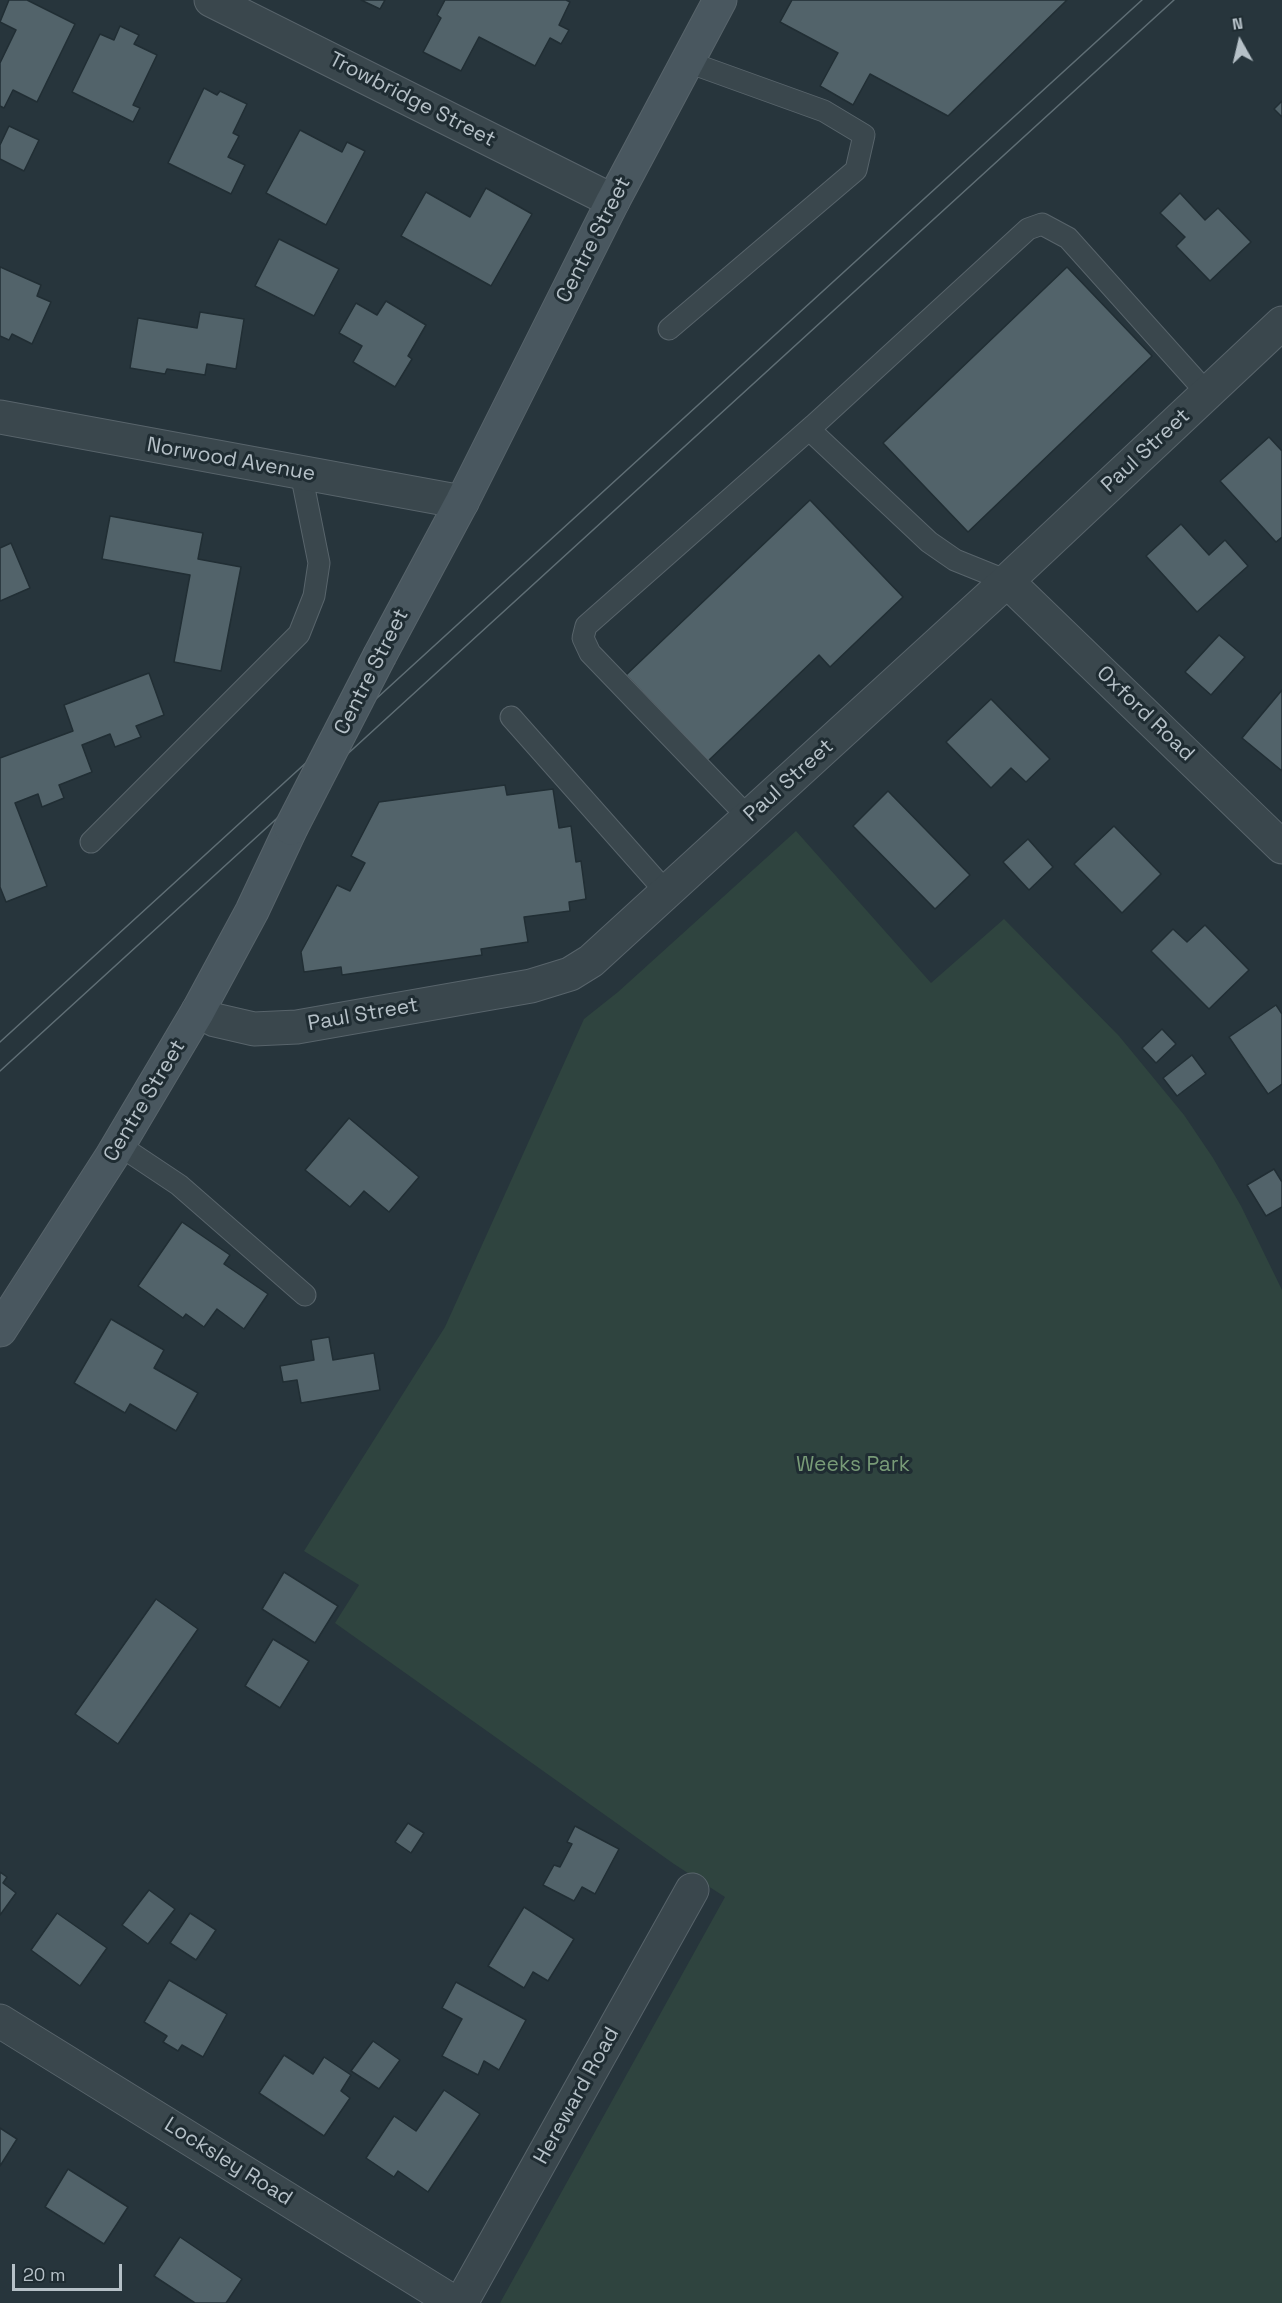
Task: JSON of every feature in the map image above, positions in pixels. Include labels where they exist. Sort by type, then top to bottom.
[{"type":"main road","name":"Centre Street","points":[[0,1330],[119,1145],[198,1011],[252,911],[291,828],[462,502],[614,201],[720,0]]},
{"type":"street","name":"Trowbridge Street","points":[[211,0],[614,201]]},
{"type":"street","name":"Paul Street","points":[[198,1011],[214,1020],[254,1029],[297,1027],[549,981],[570,974],[591,962],[1008,581],[1282,322]]},
{"type":"street","name":"Norwood Avenue","points":[[0,417],[462,502]]},
{"type":"street","name":"Oxford Road","points":[[1008,581],[1282,847]]},
{"type":"street","name":"Hereward Road","points":[[461,2303],[692,1890]]},
{"type":"street","name":"Locksley Road","points":[[0,2021],[455,2303]]},
{"type":"lane","points":[[669,329],[856,170],[864,135],[824,111],[688,62]]},
{"type":"lane","points":[[749,818],[590,653],[583,638],[586,626],[814,424],[1028,229],[1042,224],[1068,238],[1207,393]]},
{"type":"lane","points":[[814,424],[813,433],[929,542],[955,560],[1008,581]]},
{"type":"lane","points":[[91,842],[299,634],[314,596],[319,562],[301,473]]},
{"type":"lane","points":[[511,717],[668,892]]},
{"type":"lane","points":[[119,1145],[179,1185],[305,1295]]},
{"type":"green space","name":"Weeks Park","points":[[796,831],[931,983],[1004,919],[1119,1036],[1184,1115],[1241,1206],[1282,1290],[1282,2303],[500,2303],[725,1897],[674,1864],[335,1623],[359,1585],[304,1551],[445,1327],[584,1019],[618,992]]},
{"type":"building","points":[[9,0],[27,0],[75,24],[37,102],[13,90],[4,108],[0,106],[0,63],[16,30],[0,22]]},
{"type":"building","points":[[361,0],[385,0],[380,9]]},
{"type":"building","points":[[445,0],[566,0],[570,2],[559,25],[569,30],[561,44],[550,38],[535,66],[479,37],[461,71],[423,52],[441,18],[437,15]]},
{"type":"building","points":[[792,0],[1067,0],[948,116],[870,74],[853,105],[820,86],[838,53],[780,22]]},
{"type":"building","points":[[120,26],[139,35],[134,44],[157,55],[133,105],[140,108],[133,122],[72,92],[100,34],[114,40]]},
{"type":"building","points":[[204,88],[217,95],[220,91],[247,104],[233,133],[239,136],[228,157],[245,165],[231,194],[168,163]]},
{"type":"building","points":[[1282,101],[1282,117],[1274,109]]},
{"type":"building","points":[[9,126],[39,140],[24,171],[0,159],[0,145]]},
{"type":"building","points":[[300,130],[342,152],[347,142],[365,151],[326,225],[266,193]]},
{"type":"building","points":[[486,188],[532,214],[491,286],[401,236],[426,192],[470,217]]},
{"type":"building","points":[[1180,193],[1205,220],[1218,208],[1251,242],[1210,281],[1176,246],[1185,237],[1160,213]]},
{"type":"building","points":[[279,239],[339,269],[314,316],[255,286]]},
{"type":"building","points":[[0,267],[41,285],[37,296],[51,302],[32,344],[12,334],[9,340],[0,336]]},
{"type":"building","points":[[1067,267],[1152,356],[968,532],[883,443]]},
{"type":"building","points":[[386,301],[426,325],[408,356],[412,359],[395,387],[353,362],[362,346],[339,333],[356,303],[377,315]]},
{"type":"building","points":[[200,312],[244,319],[236,369],[207,364],[205,375],[167,369],[165,374],[130,368],[138,318],[197,328]]},
{"type":"building","points":[[1269,437],[1282,451],[1282,537],[1276,542],[1220,481]]},
{"type":"building","points":[[810,500],[903,597],[830,667],[819,655],[708,761],[626,675]]},
{"type":"building","points":[[110,516],[203,533],[198,559],[241,567],[221,671],[174,662],[190,575],[102,559]]},
{"type":"building","points":[[1181,524],[1209,555],[1225,540],[1248,566],[1197,612],[1146,556]]},
{"type":"building","points":[[11,543],[30,588],[0,601],[0,548]]},
{"type":"building","points":[[1219,635],[1245,657],[1211,695],[1185,672]]},
{"type":"building","points":[[149,673],[164,715],[136,726],[141,737],[115,747],[110,734],[82,745],[92,772],[59,785],[64,798],[42,807],[38,794],[15,803],[47,886],[6,902],[0,887],[0,758],[73,731],[64,705]]},
{"type":"building","points":[[1282,690],[1282,771],[1242,738]]},
{"type":"building","points":[[991,699],[1050,759],[1026,782],[1011,768],[991,788],[946,742]]},
{"type":"building","points":[[505,785],[507,795],[553,789],[559,828],[571,826],[576,862],[581,861],[586,899],[569,902],[570,911],[524,917],[528,942],[481,949],[482,955],[342,975],[341,967],[304,972],[301,952],[337,885],[350,891],[365,863],[351,856],[379,802]]},
{"type":"building","points":[[888,791],[970,875],[935,909],[853,826]]},
{"type":"building","points":[[1114,826],[1161,874],[1122,913],[1074,864]]},
{"type":"building","points":[[1028,839],[1053,867],[1029,890],[1003,862]]},
{"type":"building","points":[[1205,925],[1249,970],[1209,1009],[1151,951],[1173,929],[1187,942]]},
{"type":"building","points":[[1276,1005],[1282,1014],[1282,1084],[1268,1094],[1229,1037]]},
{"type":"building","points":[[1162,1029],[1176,1044],[1156,1063],[1142,1048]]},
{"type":"building","points":[[1192,1055],[1206,1074],[1177,1096],[1163,1078]]},
{"type":"building","points":[[349,1118],[419,1177],[389,1212],[364,1191],[350,1207],[305,1170]]},
{"type":"building","points":[[1274,1169],[1282,1182],[1282,1207],[1266,1216],[1247,1185]]},
{"type":"building","points":[[182,1222],[230,1255],[224,1264],[268,1294],[244,1329],[217,1309],[204,1327],[186,1314],[183,1318],[138,1286]]},
{"type":"building","points":[[111,1319],[164,1350],[154,1368],[198,1393],[176,1431],[130,1404],[125,1413],[74,1383]]},
{"type":"building","points":[[329,1337],[333,1360],[374,1353],[380,1390],[301,1403],[297,1380],[283,1382],[280,1366],[314,1360],[311,1340]]},
{"type":"building","points":[[284,1572],[338,1606],[315,1643],[262,1609]]},
{"type":"building","points":[[156,1599],[198,1629],[118,1744],[75,1714]]},
{"type":"building","points":[[273,1639],[309,1661],[280,1708],[245,1686]]},
{"type":"building","points":[[408,1823],[424,1833],[411,1853],[395,1842]]},
{"type":"building","points":[[575,1826],[619,1849],[595,1894],[582,1887],[574,1901],[543,1885],[554,1865],[560,1867],[572,1844],[567,1842]]},
{"type":"building","points":[[0,1872],[7,1877],[3,1883],[16,1893],[0,1915]]},
{"type":"building","points":[[149,1890],[175,1909],[148,1944],[122,1925]]},
{"type":"building","points":[[524,1907],[574,1939],[548,1981],[533,1972],[524,1988],[488,1966]]},
{"type":"building","points":[[57,1913],[107,1948],[80,1986],[31,1950]]},
{"type":"building","points":[[190,1913],[216,1930],[196,1960],[170,1943]]},
{"type":"building","points":[[169,1980],[227,2014],[203,2057],[182,2045],[178,2051],[163,2042],[167,2036],[144,2022]]},
{"type":"building","points":[[456,1982],[526,2020],[499,2070],[484,2061],[478,2075],[442,2056],[462,2019],[442,2008]]},
{"type":"building","points":[[373,2041],[400,2060],[379,2089],[351,2071]]},
{"type":"building","points":[[284,2055],[313,2074],[324,2057],[351,2075],[341,2091],[350,2098],[324,2136],[259,2093]]},
{"type":"building","points":[[444,2090],[480,2114],[428,2192],[398,2171],[394,2177],[366,2158],[394,2116],[416,2131]]},
{"type":"building","points":[[0,2128],[17,2139],[0,2166]]},
{"type":"building","points":[[68,2169],[128,2207],[104,2244],[45,2207]]},
{"type":"building","points":[[180,2237],[242,2279],[226,2303],[195,2303],[154,2276]]},
{"type":"tram line","points":[[0,1042],[1142,0]]},
{"type":"tram line","points":[[0,1071],[1174,0]]}]
